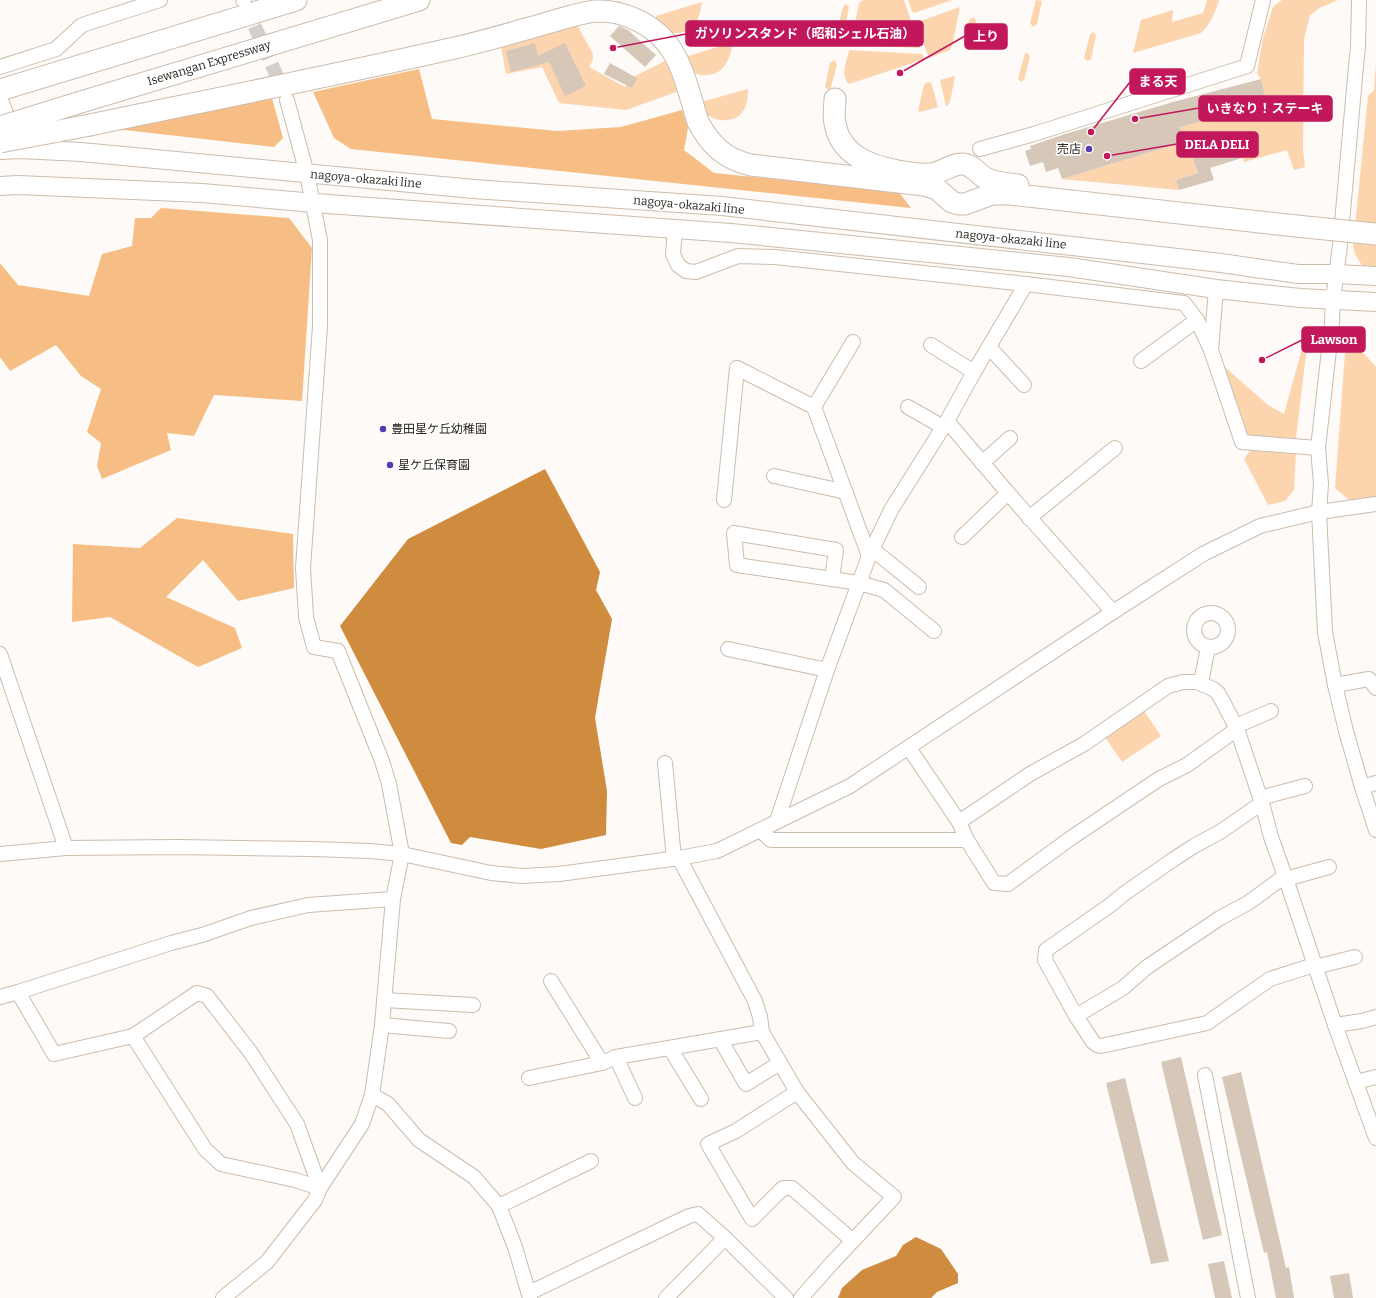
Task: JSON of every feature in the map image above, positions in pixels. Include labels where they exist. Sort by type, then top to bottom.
[{"type":"highway","points":[[0,90],[296,0]]},
{"type":"highway","name":"Isewangan Expressway","points":[[0,127],[419,0]]},
{"type":"highway","points":[[0,142],[371,67],[469,45],[596,11],[622,14],[645,24],[664,38],[677,58],[698,122],[703,132],[718,150],[739,162],[752,165],[924,185],[937,189],[952,202],[965,204],[992,194],[1009,194],[1297,220],[1376,221]]},
{"type":"highway","points":[[835,99],[834,123],[843,143],[859,158],[869,164],[881,168],[919,174],[932,174],[948,169],[952,166],[964,164],[995,182],[1004,184],[1297,220],[1376,234]]},
{"type":"main road","name":"nagoya-okazaki line","points":[[0,150],[20,149],[81,152],[474,189],[722,206],[1221,263],[1298,274],[1376,276]]},
{"type":"main road","name":"nagoya-okazaki line","points":[[0,186],[18,185],[202,193],[314,203],[675,228],[1069,267],[1216,289],[1300,298],[1366,300],[1376,302]]},
{"type":"street","points":[[0,67],[56,49],[82,25],[160,0]]},
{"type":"street","points":[[980,149],[1034,134],[1247,66],[1263,0]]},
{"type":"street","points":[[1359,0],[1358,46],[1332,323],[1318,448],[1321,484],[1319,512],[1325,632],[1335,685],[1362,787],[1376,830]]},
{"type":"street","points":[[0,98],[20,149]]},
{"type":"street","points":[[223,1298],[267,1262],[314,1200],[320,1188],[362,1124],[372,1095],[382,1025],[393,899],[402,854],[389,784],[382,761],[338,652],[314,646],[306,617],[303,568],[320,326],[320,240],[314,203],[287,100]]},
{"type":"street","points":[[943,193],[941,183],[942,178],[948,169]]},
{"type":"street","points":[[971,202],[980,192],[981,186],[978,173]]},
{"type":"street","points":[[675,228],[674,254],[678,265],[686,271],[696,272],[738,256],[775,256],[1184,303],[1197,320],[1211,350],[1242,442],[1318,448]]},
{"type":"street","points":[[777,821],[827,670],[871,552],[891,510],[945,424],[1026,284]]},
{"type":"street","points":[[1211,350],[1216,289]]},
{"type":"street","points":[[1141,361],[1197,320]]},
{"type":"street","points":[[814,407],[853,342]]},
{"type":"street","points":[[931,345],[974,372]]},
{"type":"street","points":[[989,347],[1024,385]]},
{"type":"street","points":[[724,500],[737,368],[814,407],[846,492],[871,552],[919,587]]},
{"type":"street","points":[[908,408],[945,424],[982,463],[1113,612]]},
{"type":"street","points":[[982,463],[1010,438]]},
{"type":"street","points":[[1029,518],[1115,448]]},
{"type":"street","points":[[774,476],[846,492]]},
{"type":"street","points":[[962,537],[1008,493]]},
{"type":"street","points":[[0,854],[66,848],[178,846],[370,851],[402,854],[490,873],[522,876],[559,874],[717,851],[850,786],[1203,554],[1260,526],[1319,512],[1376,504]]},
{"type":"street","points":[[832,579],[836,550],[734,533],[737,565],[859,583],[884,590],[934,631]]},
{"type":"street","points":[[1201,683],[1208,647]]},
{"type":"street","points":[[728,649],[827,670]]},
{"type":"street","points":[[0,654],[66,848]]},
{"type":"street","points":[[1335,685],[1369,679],[1376,688]]},
{"type":"street","points":[[959,822],[1030,774],[1084,744],[1168,686],[1183,682],[1197,682],[1218,694],[1236,728],[1262,800],[1271,837],[1335,1025],[1376,1138]]},
{"type":"street","points":[[909,748],[959,822],[967,840],[994,883],[1008,884],[1159,779],[1187,765],[1236,728],[1271,711]]},
{"type":"street","points":[[665,763],[676,858],[755,1001],[760,1017],[762,1032],[797,1092],[853,1163],[894,1197],[801,1298]]},
{"type":"street","points":[[1362,787],[1376,783]]},
{"type":"street","points":[[1305,786],[1262,800],[1220,832],[1174,859],[1046,950],[1045,960],[1076,1016],[1093,1042],[1102,1046],[1207,1023],[1270,979],[1315,966],[1356,957]]},
{"type":"street","points":[[760,830],[771,840],[967,840]]},
{"type":"street","points":[[1076,1016],[1123,988],[1147,967],[1220,918],[1248,903],[1286,878],[1329,867]]},
{"type":"street","points":[[0,997],[171,943],[202,935],[252,918],[308,905],[393,899]]},
{"type":"street","points":[[551,981],[602,1063]]},
{"type":"street","points":[[18,992],[54,1054],[132,1036],[197,993],[207,996],[251,1053],[297,1124],[320,1188]]},
{"type":"street","points":[[384,1000],[473,1006]]},
{"type":"street","points":[[1335,1025],[1362,1021],[1376,1017]]},
{"type":"street","points":[[382,1025],[449,1031]]},
{"type":"street","points":[[529,1078],[602,1063],[616,1057],[762,1032]]},
{"type":"street","points":[[132,1036],[205,1149],[221,1164],[295,1180],[320,1188]]},
{"type":"street","points":[[720,1040],[746,1084],[780,1064]]},
{"type":"street","points":[[670,1048],[702,1099]]},
{"type":"street","points":[[616,1057],[635,1098]]},
{"type":"street","points":[[1205,1075],[1248,1298]]},
{"type":"street","points":[[1356,1082],[1376,1077]]},
{"type":"street","points":[[797,1092],[736,1131],[708,1144],[752,1218],[783,1188],[792,1188],[853,1241]]},
{"type":"street","points":[[372,1095],[388,1104],[419,1140],[474,1177],[499,1206],[514,1247],[529,1296],[689,1216],[698,1214],[725,1238],[786,1298]]},
{"type":"street","points":[[499,1206],[591,1161]]},
{"type":"street","points":[[666,1298],[725,1238]]},
{"type":"shaded area","points":[[904,0],[920,48],[850,45],[859,4],[861,1]]},
{"type":"shaded area","points":[[908,0],[952,0],[914,13]]},
{"type":"shaded area","points":[[1036,0],[1042,1],[1037,24],[1033,27],[1030,23]]},
{"type":"shaded area","points":[[1207,0],[1219,0],[1212,18],[1201,33],[1133,53],[1141,20],[1173,10],[1172,22],[1203,13]]},
{"type":"shaded area","points":[[1282,0],[1336,0],[1321,7],[1310,15],[1304,39],[1303,149],[1305,167],[1294,170],[1287,150],[1244,162],[1236,139],[1192,153],[1198,173],[1176,180],[1179,190],[1062,179],[1184,142],[1176,112],[1186,125],[1267,103],[1261,79],[1257,73],[1263,38],[1273,7]]},
{"type":"shaded area","points":[[702,2],[698,19],[695,24],[685,31],[672,33],[661,28],[658,23],[656,16]]},
{"type":"shaded area","points":[[846,4],[849,7],[844,31],[840,33],[837,30],[843,7]]},
{"type":"shaded area","points":[[960,7],[950,50],[929,58],[917,25],[918,22]]},
{"type":"shaded area","points":[[973,17],[976,20],[971,44],[967,46],[964,43],[969,20]]},
{"type":"shaded area","points":[[576,23],[593,54],[593,60],[589,67],[625,87],[633,77],[669,59],[679,91],[626,110],[559,103],[542,67],[506,74],[501,47]]},
{"type":"shaded area","points":[[1093,32],[1096,35],[1091,59],[1087,61],[1084,58],[1090,35]]},
{"type":"shaded area","points":[[733,42],[726,64],[718,72],[712,74],[702,75],[695,73],[689,68],[682,58]]},
{"type":"shaded area","points":[[849,50],[922,54],[925,59],[849,84],[846,81],[845,72]]},
{"type":"shaded area","points":[[1025,53],[1030,56],[1024,80],[1021,82],[1018,79]]},
{"type":"shaded area","points":[[834,60],[837,64],[831,87],[828,90],[825,87],[830,63]]},
{"type":"shaded area","points":[[1376,64],[1376,271],[1363,267],[1356,256],[1353,247],[1368,96],[1374,90]]},
{"type":"shaded area","points":[[419,69],[432,119],[557,131],[621,127],[682,110],[688,128],[684,150],[714,173],[898,191],[911,208],[351,149],[334,138],[313,92]]},
{"type":"shaded area","points":[[954,76],[950,102],[946,106],[940,80]]},
{"type":"shaded area","points":[[931,82],[938,107],[920,112],[918,111],[924,85]]},
{"type":"shaded area","points":[[748,89],[745,108],[742,113],[733,119],[718,120],[705,113],[701,102]]},
{"type":"shaded area","points":[[272,98],[283,138],[274,147],[116,129]]},
{"type":"shaded area","points":[[161,208],[289,218],[312,248],[302,401],[214,395],[194,436],[167,433],[171,450],[102,479],[97,466],[101,443],[87,432],[101,389],[81,376],[56,345],[10,371],[0,357],[0,263],[18,285],[89,296],[102,254],[132,246],[135,218],[151,218]]},
{"type":"shaded area","points":[[1308,337],[1296,438],[1249,436],[1243,432],[1219,362],[1268,405],[1284,414],[1305,338]]},
{"type":"shaded area","points":[[1356,345],[1376,367],[1376,498],[1349,500],[1335,488],[1345,353]]},
{"type":"shaded area","points":[[1250,451],[1296,452],[1294,490],[1285,501],[1268,505],[1244,459]]},
{"type":"shaded area","points":[[545,469],[600,572],[596,590],[612,619],[595,718],[607,791],[606,835],[541,849],[470,837],[462,845],[451,843],[340,626],[408,539]]},
{"type":"shaded area","points":[[177,518],[293,534],[294,588],[238,601],[203,560],[166,597],[235,628],[242,648],[198,667],[110,617],[72,622],[73,544],[140,548]]},
{"type":"shaded area","points":[[1144,711],[1161,736],[1122,762],[1105,737]]},
{"type":"shaded area","points":[[916,1237],[941,1249],[958,1274],[958,1283],[937,1292],[931,1298],[838,1298],[842,1288],[862,1270],[896,1256],[903,1245]]},
{"type":"building","points":[[619,26],[628,30],[656,55],[645,67],[610,36]]},
{"type":"building","points":[[535,43],[538,56],[565,43],[586,86],[565,96],[549,62],[511,72],[506,51]]},
{"type":"building","points":[[610,63],[637,78],[632,88],[604,74]]},
{"type":"building","points":[[1261,79],[1267,103],[1180,127],[1184,142],[1062,179],[1058,168],[1046,172],[1043,162],[1030,166],[1025,151],[1031,149],[1030,146],[1173,102]]},
{"type":"building","points":[[1236,139],[1242,158],[1210,168],[1214,180],[1179,190],[1176,180],[1198,173],[1191,152]]},
{"type":"building","points":[[1181,1057],[1222,1235],[1203,1240],[1161,1062]]},
{"type":"building","points":[[1241,1072],[1286,1268],[1289,1267],[1294,1298],[1276,1298],[1267,1252],[1264,1253],[1222,1077]]},
{"type":"building","points":[[1125,1078],[1169,1261],[1151,1264],[1106,1083]]},
{"type":"building","points":[[1224,1261],[1232,1298],[1215,1298],[1208,1264]]},
{"type":"building","points":[[1349,1273],[1353,1298],[1334,1298],[1330,1276]]},
{"type":"tunnel","points":[[246,7],[284,92]]},
{"type":"place","name":"ガソリンスタンド（昭和シェル石油）","points":[[613,48]]},
{"type":"place","name":"上り","points":[[900,73]]},
{"type":"place","name":"いきなり！ステーキ","points":[[1135,119]]},
{"type":"place","name":"まる天","points":[[1091,132]]},
{"type":"place","name":"売店","points":[[1089,149]]},
{"type":"place","name":"DELA DELI","points":[[1107,156]]},
{"type":"place","name":"Lawson","points":[[1262,360]]},
{"type":"place","name":"豊田星ケ丘幼稚園","points":[[383,429]]},
{"type":"place","name":"星ケ丘保育園","points":[[390,465]]}]
